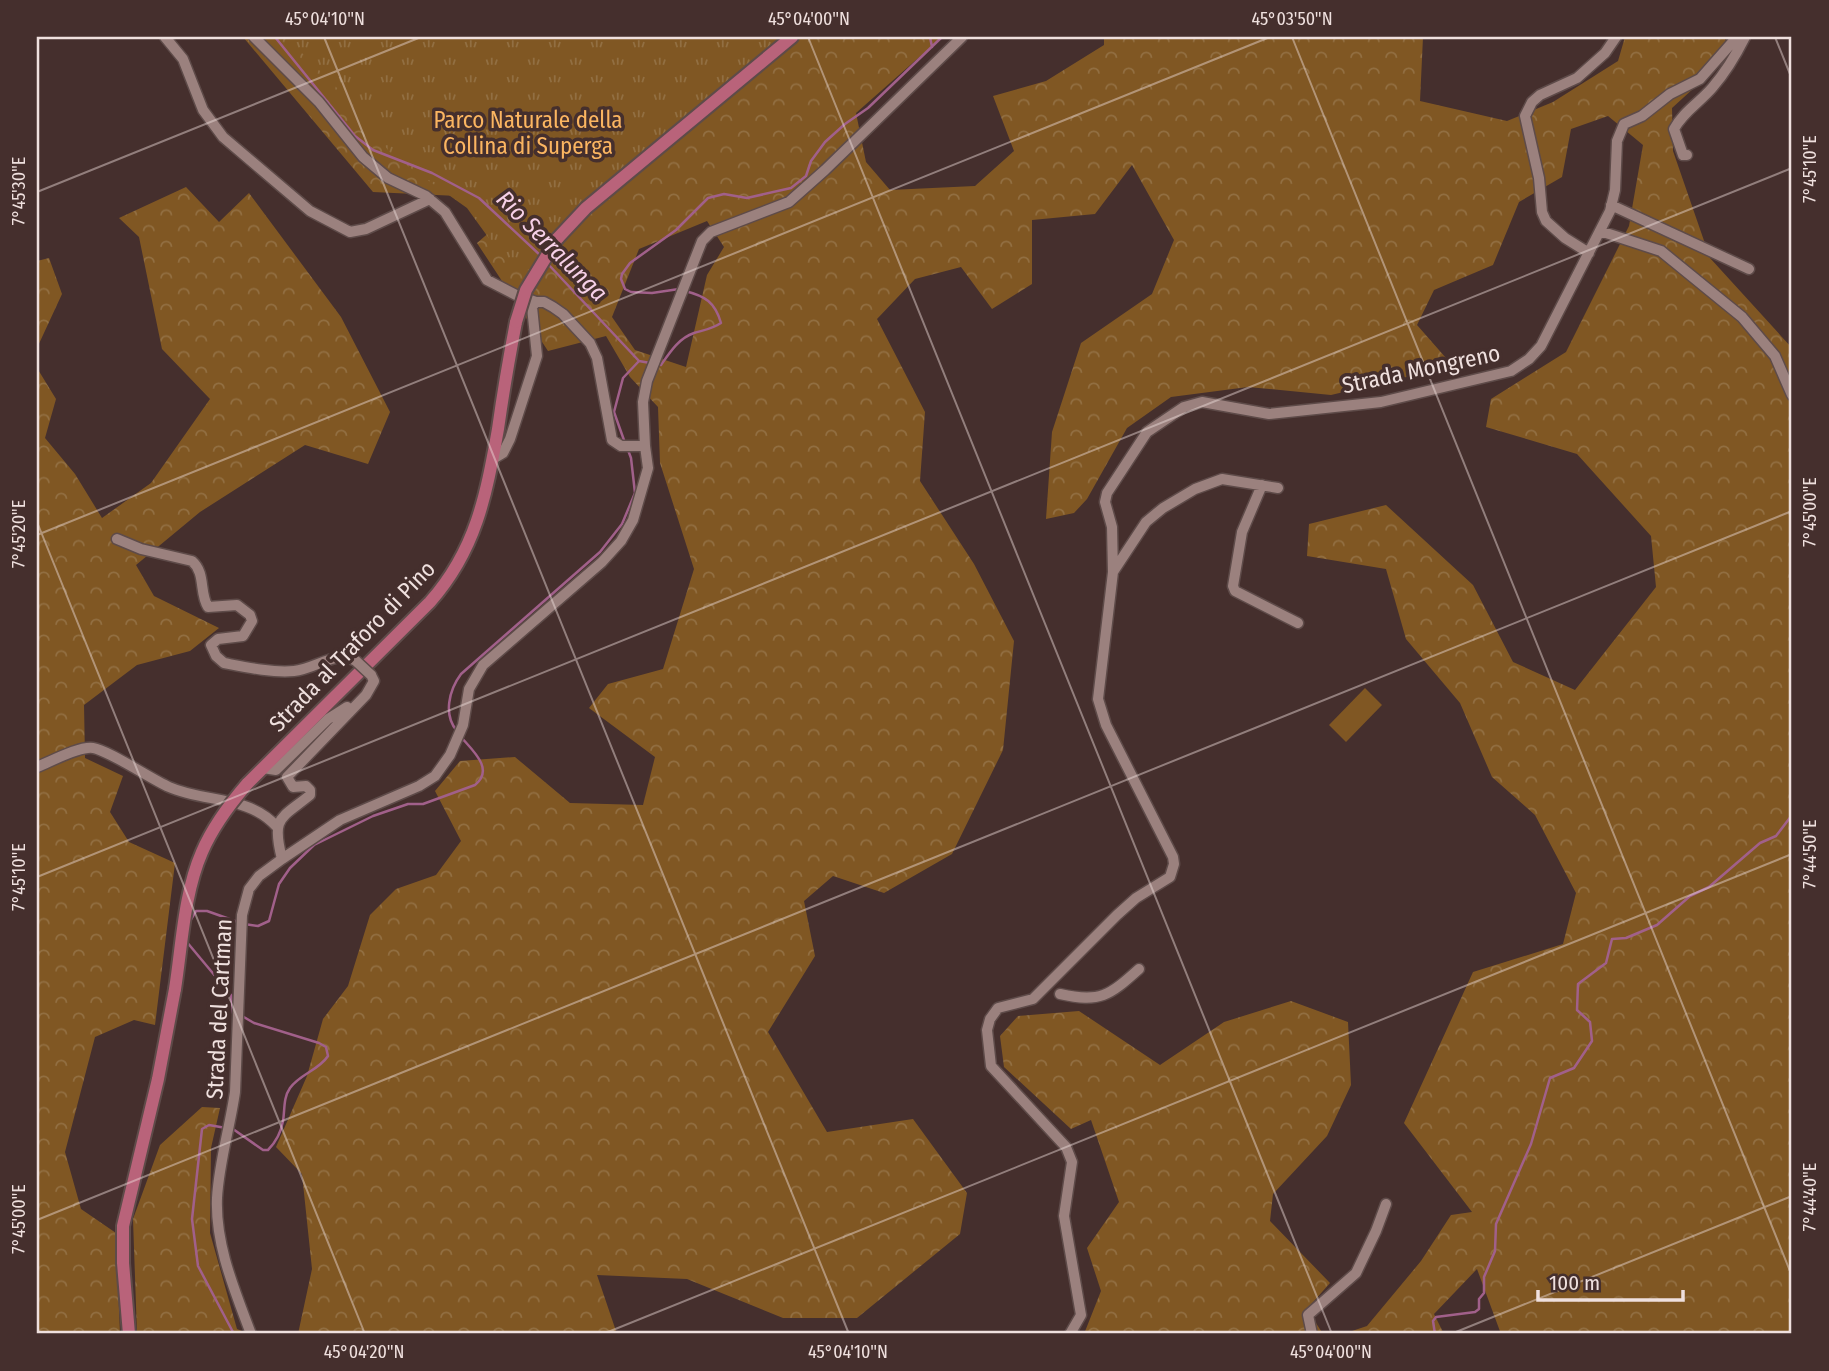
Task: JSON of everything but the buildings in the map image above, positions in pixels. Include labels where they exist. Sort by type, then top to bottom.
[{"type":"main road","name":"Strada al Traforo di Pino","points":[[129,1334],[123,1226],[159,1079],[189,898],[202,852],[224,811],[247,785],[446,584],[471,539],[480,515],[516,323],[526,290],[557,239],[586,208],[792,37]]},
{"type":"street","points":[[165,37],[183,59],[203,110],[223,137],[310,211],[350,232],[366,229],[430,199]]},
{"type":"street","points":[[254,37],[319,102],[362,157],[388,178],[430,199],[445,212],[487,280],[516,295],[544,302],[563,314],[590,343],[597,358],[612,440],[621,446],[645,446]]},
{"type":"street","name":"Strada del Cartman","points":[[251,1334],[230,1276],[219,1229],[217,1199],[224,1149],[232,1118],[242,915],[249,889],[259,876],[340,820],[419,786],[435,776],[450,755],[463,724],[469,689],[483,665],[602,562],[621,541],[634,520],[648,468],[643,402],[650,373],[702,241],[711,232],[789,202],[962,37]]},
{"type":"street","points":[[1589,253],[1565,238],[1546,221],[1542,212],[1539,178],[1525,116],[1532,102],[1540,95],[1577,78],[1605,53],[1616,37]]},
{"type":"street","name":"Strada Mongreno","points":[[1070,1334],[1081,1315],[1064,1216],[1072,1162],[1066,1147],[991,1066],[987,1030],[990,1019],[998,1008],[1033,999],[1136,898],[1165,882],[1170,877],[1174,864],[1170,850],[1101,715],[1098,687],[1113,572],[1112,527],[1105,502],[1107,492],[1147,432],[1184,407],[1202,402],[1269,414],[1381,402],[1511,372],[1529,359],[1541,346],[1611,205],[1615,190],[1617,141],[1624,124],[1642,116],[1670,94],[1700,79],[1737,37]]},
{"type":"street","points":[[1687,155],[1683,155],[1674,129],[1681,117],[1711,90],[1745,37]]},
{"type":"street","points":[[1611,205],[1748,269]]},
{"type":"street","points":[[1600,231],[1661,251],[1742,317],[1775,356],[1792,395]]},
{"type":"street","points":[[492,459],[503,453],[510,439],[537,356],[532,307],[536,302]]},
{"type":"street","points":[[1113,572],[1146,522],[1163,508],[1195,489],[1222,479],[1278,488]]},
{"type":"street","points":[[1262,485],[1242,532],[1233,586],[1235,591],[1297,624]]},
{"type":"street","points":[[117,539],[141,549],[192,561],[200,572],[206,605],[211,608],[237,605],[251,617],[243,636],[214,641],[213,649],[224,663],[293,671],[313,668],[340,656],[348,656],[374,681],[366,695],[289,772],[287,777],[290,785],[306,786],[310,795],[280,818],[277,827],[282,859]]},
{"type":"street","points":[[263,768],[276,770],[328,719],[366,695]]},
{"type":"street","points":[[37,767],[92,748],[105,752],[171,788],[191,795],[244,805],[271,819],[277,827]]},
{"type":"street","points":[[1040,991],[1084,999],[1107,996],[1139,969]]},
{"type":"street","points":[[1312,1334],[1308,1315],[1356,1273],[1386,1204]]},
{"type":"green space","points":[[243,37],[475,37],[500,198],[373,192]]},
{"type":"green space","name":"Parco Naturale della Collina di Superga","points":[[286,37],[792,37],[589,208],[561,244],[524,274],[506,262],[467,208],[391,154],[352,103]]},
{"type":"green space","points":[[742,37],[942,37],[856,113],[866,162],[890,190],[975,186],[1014,151],[993,96],[1046,81],[1104,45],[1104,37],[1423,37],[1420,101],[1507,121],[1553,102],[1618,61],[1625,37],[1725,37],[1728,57],[1672,108],[1673,151],[1710,258],[1792,348],[1792,1334],[1501,1334],[1477,1269],[1434,1314],[1444,1334],[1343,1334],[1367,1326],[1421,1261],[1451,1215],[1472,1212],[1404,1123],[1473,972],[1563,944],[1576,893],[1535,815],[1492,777],[1460,703],[1406,639],[1386,569],[1307,556],[1309,524],[1386,505],[1473,585],[1513,662],[1575,690],[1656,587],[1651,536],[1577,454],[1486,427],[1491,399],[1566,352],[1629,226],[1643,145],[1608,116],[1571,129],[1562,177],[1519,202],[1493,265],[1434,290],[1417,325],[1453,366],[1331,395],[1248,387],[1171,397],[1127,428],[1087,499],[1074,513],[1046,519],[1052,432],[1081,343],[1152,294],[1174,240],[1132,165],[1095,214],[1032,220],[1032,284],[992,309],[961,267],[915,279],[877,319],[925,412],[920,481],[974,564],[1014,641],[1003,750],[952,854],[884,893],[833,876],[804,901],[815,956],[768,1032],[827,1132],[913,1119],[967,1193],[960,1234],[857,1318],[783,1318],[687,1279],[597,1275],[617,1334],[298,1334],[312,1269],[302,1174],[276,1147],[307,1076],[323,1019],[348,986],[370,915],[396,889],[436,875],[461,841],[435,791],[460,761],[515,757],[570,803],[643,805],[655,757],[589,708],[608,684],[663,669],[694,569],[660,463],[658,407],[630,377],[606,336],[548,351],[477,243],[514,211]],"holes":[[[707,221],[724,247],[707,275],[686,367],[635,350],[612,317],[639,249]]]},
{"type":"green space","points":[[186,187],[219,222],[249,193],[341,317],[390,412],[368,464],[305,445],[200,512],[136,565],[154,596],[219,628],[190,651],[137,665],[84,705],[85,758],[123,776],[110,812],[129,842],[175,863],[155,1025],[134,1020],[95,1037],[65,1152],[81,1209],[116,1233],[120,1334],[37,1334],[37,368],[56,399],[45,438],[75,474],[102,518],[151,483],[210,399],[162,349],[139,237],[119,218]]},
{"type":"green space","points":[[49,258],[62,294],[37,348],[37,261]]},
{"type":"green space","points":[[1365,688],[1382,705],[1346,742],[1329,725]]},
{"type":"green space","points":[[1291,1001],[1348,1022],[1351,1085],[1327,1136],[1273,1194],[1270,1221],[1330,1283],[1307,1309],[1323,1334],[1084,1334],[1101,1291],[1087,1248],[1119,1202],[1091,1120],[1071,1129],[1004,1067],[1000,1036],[1018,1016],[1079,1011],[1160,1065],[1224,1022]]},
{"type":"green space","points":[[202,1107],[220,1108],[211,1148],[210,1233],[237,1329],[249,1334],[137,1334],[133,1219],[160,1145]]},
{"type":"waterway","name":"Rio Serralunga","points":[[275,37],[355,136],[373,150],[432,173],[479,198],[541,256]]},
{"type":"waterway","points":[[930,37],[932,47]]},
{"type":"waterway","points":[[679,289],[652,293],[631,292],[625,289],[622,274],[630,263],[676,230],[708,198],[724,194],[747,198],[791,188],[806,176],[811,161],[825,142],[868,108],[942,37]]},
{"type":"waterway","name":"Rio Serralunga","points":[[548,264],[639,361]]},
{"type":"waterway","points":[[639,361],[661,365],[684,338],[721,323],[716,310],[708,301],[685,291]]},
{"type":"waterway","points":[[625,443],[614,412],[623,378],[639,361]]},
{"type":"waterway","points":[[457,731],[450,718],[449,703],[453,687],[461,674],[600,552],[622,524],[635,493],[628,450]]},
{"type":"waterway","points":[[244,924],[258,926],[269,921],[279,884],[290,868],[314,845],[373,816],[408,804],[423,804],[475,785],[481,779],[482,766],[476,754],[461,737]]},
{"type":"waterway","points":[[1435,1334],[1433,1321],[1436,1317],[1475,1312],[1479,1309],[1479,1299],[1484,1293],[1484,1277],[1495,1251],[1496,1224],[1531,1144],[1550,1078],[1574,1068],[1592,1041],[1590,1022],[1577,1010],[1578,984],[1606,963],[1612,939],[1626,938],[1657,925],[1690,896],[1709,887],[1760,843],[1776,836],[1792,815]]},
{"type":"waterway","points":[[190,921],[196,911],[207,911],[238,922]]},
{"type":"waterway","points":[[186,941],[231,995],[233,1013],[236,1014]]},
{"type":"waterway","points":[[233,1129],[263,1150],[268,1150],[281,1129],[285,1100],[290,1088],[328,1056],[326,1047],[319,1043],[254,1023],[242,1016]]},
{"type":"waterway","points":[[226,1128],[209,1125],[202,1129],[192,1219],[198,1266],[234,1334]]}]
